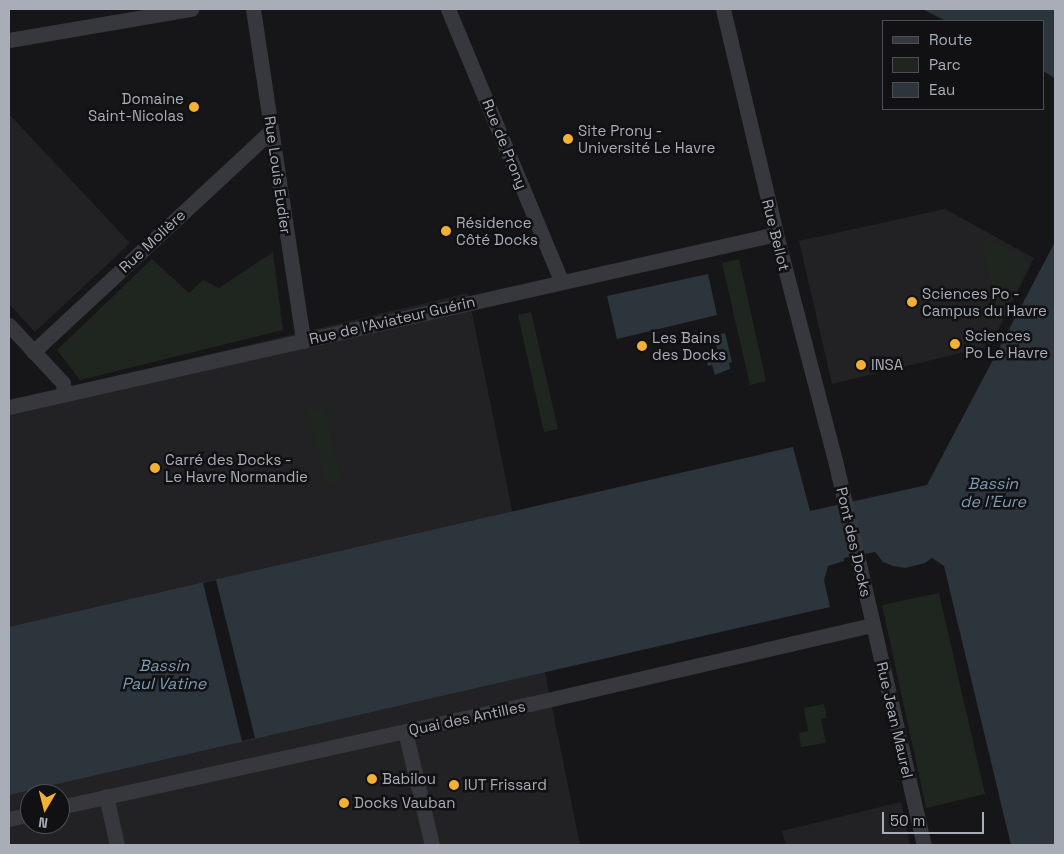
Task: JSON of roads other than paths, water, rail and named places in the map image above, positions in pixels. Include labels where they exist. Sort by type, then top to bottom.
[{"type":"street","points":[[9,40],[191,9]]},
{"type":"street","name":"Rue Louis Eudier","points":[[253,9],[303,341]]},
{"type":"street","name":"Rue de Prony","points":[[448,9],[561,280]]},
{"type":"street","name":"Rue Bellot","points":[[724,9],[776,234],[835,460]]},
{"type":"street","name":"Rue Molière","points":[[34,352],[271,131]]},
{"type":"street","name":"Rue de l'Aviateur Guérin","points":[[9,407],[303,341],[561,280],[776,234]]},
{"type":"street","points":[[9,325],[63,383],[64,394]]},
{"type":"street","name":"Pont des Docks","points":[[835,460],[873,625]]},
{"type":"street","name":"Quai des Antilles","points":[[70,805],[873,625]]},
{"type":"street","name":"Rue Jean Maurel","points":[[873,625],[924,845]]},
{"type":"street","points":[[405,731],[432,845]]},
{"type":"street","points":[[106,796],[117,845]]},
{"type":"water","points":[[922,9],[1055,9],[1055,78],[1044,72],[1044,20],[944,20]]},
{"type":"water","name":"Bassin Paul Vatine","points":[[1055,242],[1055,845],[1011,845],[944,566],[932,558],[925,563],[905,568],[893,566],[883,562],[875,552],[844,558],[844,561],[828,566],[824,580],[830,607],[57,784],[20,784],[20,792],[9,795],[9,627],[793,447],[810,511],[927,485]]},
{"type":"water","points":[[708,274],[717,315],[617,339],[607,296]]},
{"type":"water","points":[[725,333],[732,362],[729,363],[730,369],[715,375],[712,365],[708,366],[707,361],[720,357],[713,336]]},
{"type":"place","name":"Domaine Saint-Nicolas","points":[[194,107]]},
{"type":"place","name":"Site Prony - Université Le Havre","points":[[568,139]]},
{"type":"place","name":"Résidence Côté Docks","points":[[446,231]]},
{"type":"place","name":"Sciences Po - Campus du Havre","points":[[912,302]]},
{"type":"place","name":"Sciences Po Le Havre","points":[[955,344]]},
{"type":"place","name":"Les Bains des Docks","points":[[642,346]]},
{"type":"place","name":"INSA","points":[[861,365]]},
{"type":"place","name":"Carré des Docks - Le Havre Normandie","points":[[155,468]]},
{"type":"place","name":"Babilou","points":[[372,779]]},
{"type":"place","name":"IUT Frissard","points":[[454,785]]},
{"type":"place","name":"Docks Vauban","points":[[344,803]]},
{"type":"water label","name":"Bassin de l'Eure","points":[[993,493]]}]
